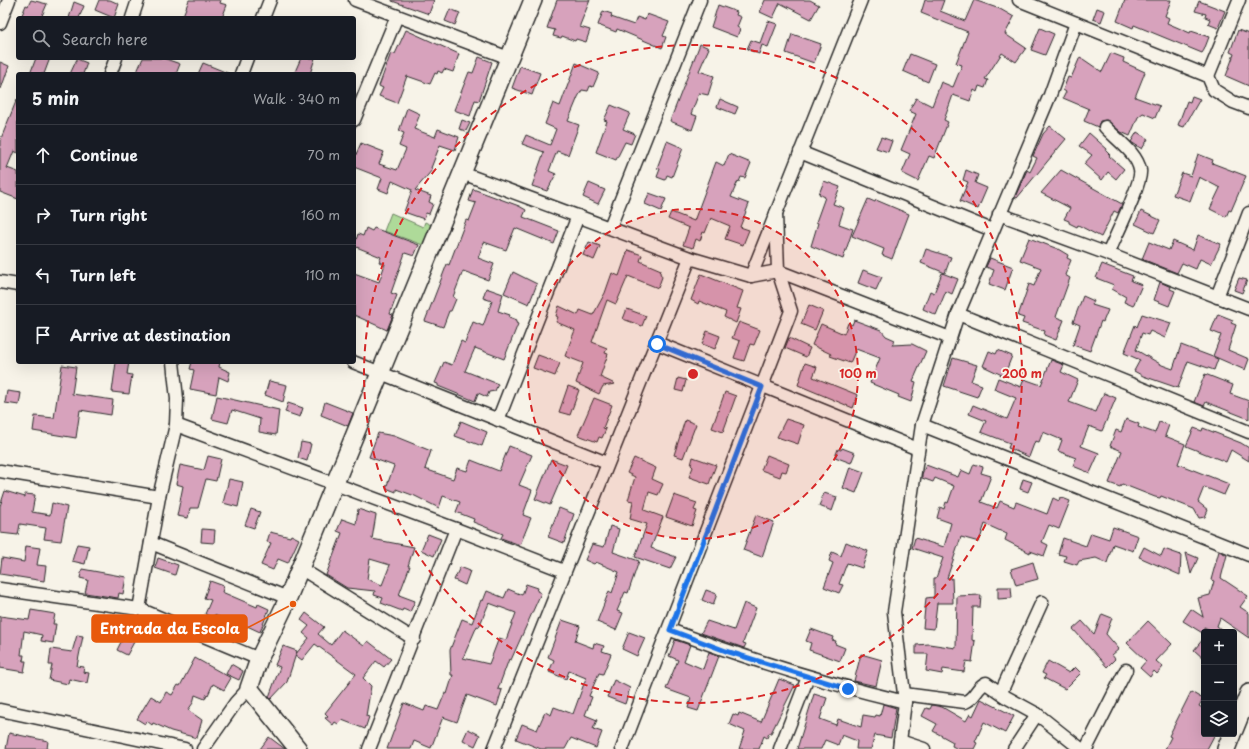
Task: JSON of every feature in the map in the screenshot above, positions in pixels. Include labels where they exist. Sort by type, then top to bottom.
[{"type":"street","points":[[0,23],[9,0]]},
{"type":"street","points":[[133,16],[138,0]]},
{"type":"street","points":[[264,16],[270,0]]},
{"type":"street","points":[[355,0],[509,58]]},
{"type":"street","points":[[203,749],[236,702],[249,688],[259,659],[288,598],[533,0]]},
{"type":"street","points":[[610,227],[700,0]]},
{"type":"street","points":[[751,276],[861,0]]},
{"type":"street","points":[[1019,0],[1208,76],[1214,90],[1232,102],[1249,108]]},
{"type":"street","points":[[1208,76],[1239,0]]},
{"type":"street","points":[[356,115],[397,16]]},
{"type":"street","points":[[924,749],[899,745],[905,698],[894,612],[922,425],[958,314],[1050,95],[1076,23]]},
{"type":"street","points":[[111,72],[115,60]]},
{"type":"street","points":[[242,72],[246,60]]},
{"type":"street","points":[[1105,127],[1135,158],[1141,171],[1137,186],[1108,254]]},
{"type":"street","points":[[800,152],[992,230]]},
{"type":"street","points":[[462,173],[690,258],[751,276],[778,272],[950,338]]},
{"type":"street","points":[[622,749],[670,630],[791,311],[778,272],[776,213]]},
{"type":"street","points":[[1217,297],[1249,213]]},
{"type":"street","points":[[999,214],[1108,254],[1249,309]]},
{"type":"street","points":[[498,420],[578,216]]},
{"type":"street","points":[[494,749],[607,463],[657,344],[690,258]]},
{"type":"street","points":[[0,282],[16,285]]},
{"type":"street","points":[[958,314],[1249,432]]},
{"type":"street","points":[[657,344],[918,449]]},
{"type":"street","points":[[356,363],[607,463]]},
{"type":"street","points":[[139,609],[159,497],[176,425],[177,399],[173,364]]},
{"type":"street","points":[[176,425],[335,483],[564,571]]},
{"type":"street","points":[[922,425],[1249,555]]},
{"type":"street","points":[[0,471],[159,497]]},
{"type":"street","points":[[369,749],[414,639],[456,529]]},
{"type":"street","points":[[151,543],[288,598]]},
{"type":"street","points":[[300,568],[414,639]]},
{"type":"street","points":[[0,589],[139,609],[259,659]]},
{"type":"street","points":[[1001,692],[1042,602]]},
{"type":"street","points":[[670,630],[726,651],[808,677],[905,698],[965,702],[972,700],[980,685],[986,683],[1001,692],[1006,697],[1037,714],[1081,749]]},
{"type":"street","points":[[1086,749],[1126,670]]},
{"type":"street","points":[[780,749],[808,677]]},
{"type":"street","points":[[249,688],[298,749]]},
{"type":"street","points":[[1226,749],[1238,727],[1249,693]]},
{"type":"street","points":[[0,710],[185,749]]},
{"type":"street","points":[[1014,749],[1037,714]]},
{"type":"green space","points":[[391,213],[423,227],[425,222],[431,225],[423,245],[384,231]]},
{"type":"building","points":[[31,0],[47,4],[42,16],[22,15],[26,5],[28,6]]},
{"type":"building","points":[[99,0],[110,0],[119,4],[115,16],[109,16],[95,10]]},
{"type":"building","points":[[189,0],[221,0],[220,3],[227,5],[223,16],[183,16]]},
{"type":"building","points":[[392,0],[434,0],[429,14]]},
{"type":"building","points":[[557,0],[590,0],[580,25],[580,27],[590,30],[586,42],[576,39],[575,41],[562,36],[561,38],[553,36],[555,30],[547,28]]},
{"type":"building","points":[[765,0],[810,0],[819,5],[811,19],[780,3],[773,18],[760,12]]},
{"type":"building","points":[[925,0],[944,0],[940,11],[965,21],[974,0],[1000,9],[1014,17],[1005,34],[1026,48],[1016,62],[1002,53],[985,79],[988,80],[985,88],[979,86],[977,92],[974,90],[970,101],[953,95],[944,120],[948,122],[934,158],[929,156],[918,181],[902,173],[910,154],[901,150],[916,114],[909,111],[916,98],[932,106],[941,82],[953,87],[962,65],[956,63],[968,32],[921,13]]},
{"type":"building","points":[[1125,0],[1171,0],[1165,16],[1169,18],[1167,23],[1190,33],[1191,31],[1209,37],[1204,50],[1202,53],[1134,25],[1133,28],[1117,21]]},
{"type":"building","points":[[1199,1],[1225,11],[1218,28],[1208,24],[1210,19],[1205,17],[1206,14],[1195,11]]},
{"type":"building","points":[[74,2],[84,6],[80,16],[70,16]]},
{"type":"building","points":[[718,5],[737,12],[736,15],[741,17],[737,27],[740,29],[737,37],[711,27]]},
{"type":"building","points":[[1097,8],[1105,11],[1101,22],[1093,19]]},
{"type":"building","points":[[450,9],[460,13],[455,25],[445,21]]},
{"type":"building","points":[[603,11],[612,14],[611,17],[634,25],[637,17],[645,20],[647,14],[669,22],[663,36],[666,37],[662,48],[617,29],[616,32],[598,25]]},
{"type":"building","points":[[768,21],[777,24],[768,47],[762,45],[759,54],[747,49],[751,40],[760,43]]},
{"type":"building","points":[[1040,28],[1054,34],[1045,55],[1031,50]]},
{"type":"building","points":[[406,30],[459,54],[453,72],[444,69],[442,73],[438,71],[437,74],[435,73],[430,84],[407,76],[397,103],[379,96],[383,88],[379,86],[391,53],[395,54]]},
{"type":"building","points":[[1238,30],[1249,34],[1249,86],[1226,76],[1234,54],[1230,52]]},
{"type":"building","points":[[792,34],[821,44],[814,63],[786,53]]},
{"type":"building","points":[[700,44],[709,48],[699,71],[714,76],[708,95],[699,93],[691,114],[697,116],[692,130],[670,121]]},
{"type":"building","points":[[1111,53],[1124,58],[1123,62],[1145,72],[1135,97],[1160,106],[1155,118],[1143,113],[1138,117],[1130,136],[1121,132],[1107,120],[1100,121],[1098,127],[1084,121],[1089,109],[1063,98],[1066,92],[1063,90],[1068,77],[1071,78],[1080,57],[1102,72]]},
{"type":"building","points":[[910,54],[935,64],[928,82],[903,71]]},
{"type":"building","points":[[479,57],[492,62],[479,101],[475,100],[470,116],[454,110],[469,72],[473,73]]},
{"type":"building","points":[[35,60],[49,60],[45,72],[31,72]]},
{"type":"building","points":[[77,60],[87,63],[84,72],[71,72]]},
{"type":"building","points":[[142,60],[169,60],[180,64],[177,72],[137,72]]},
{"type":"building","points":[[300,60],[314,60],[311,72],[295,72]]},
{"type":"building","points":[[0,62],[9,66],[1,89],[0,89]]},
{"type":"building","points":[[203,63],[225,72],[199,72]]},
{"type":"building","points":[[576,63],[599,73],[593,87],[590,86],[588,91],[582,90],[578,97],[568,121],[579,125],[568,155],[557,151],[549,171],[556,174],[547,191],[532,186],[544,152],[522,144],[526,135],[550,145],[556,129],[545,124],[553,103],[560,106]]},
{"type":"building","points":[[520,66],[540,73],[532,95],[512,88]]},
{"type":"building","points":[[1192,96],[1200,99],[1184,127],[1178,125],[1187,101],[1190,102]]},
{"type":"building","points":[[720,99],[738,107],[735,114],[717,107]]},
{"type":"building","points":[[16,101],[16,152],[14,151],[7,168],[16,171],[16,198],[0,192],[0,141]]},
{"type":"building","points":[[611,105],[630,113],[623,129],[635,134],[631,144],[625,142],[616,160],[596,152],[607,121],[604,120]]},
{"type":"building","points":[[407,108],[420,114],[414,129],[435,137],[438,129],[459,137],[455,150],[440,145],[431,168],[433,169],[415,190],[431,196],[429,202],[433,204],[429,214],[426,213],[424,219],[404,212],[412,190],[392,181],[388,193],[378,189],[382,178],[356,168],[356,154],[361,143],[384,152],[379,164],[397,170],[406,149],[399,146],[404,133],[399,131]]},
{"type":"building","points":[[462,120],[470,123],[466,131],[459,129]]},
{"type":"building","points":[[1050,126],[1066,139],[1017,198],[1015,197],[1027,170],[1030,172],[1037,158],[1033,156],[1043,134]]},
{"type":"building","points":[[1137,132],[1148,139],[1142,149],[1131,142]]},
{"type":"building","points":[[1089,133],[1107,149],[1106,151],[1110,155],[1109,156],[1124,169],[1116,179],[1108,172],[1102,180],[1084,164],[1092,155],[1079,146]]},
{"type":"building","points":[[881,137],[892,141],[888,152],[876,148]]},
{"type":"building","points":[[667,141],[683,148],[672,177],[667,175],[665,180],[657,177],[660,169],[657,168]]},
{"type":"building","points":[[729,154],[751,163],[745,178],[741,177],[739,182],[738,181],[731,197],[749,204],[740,227],[749,230],[743,245],[725,239],[730,226],[711,218],[705,233],[703,232],[700,241],[696,239],[693,248],[683,245],[689,228],[668,219],[671,212],[694,221],[716,162],[724,166]]},
{"type":"building","points":[[1198,154],[1213,160],[1212,163],[1246,176],[1231,211],[1229,210],[1226,217],[1210,209],[1220,188],[1199,177],[1190,201],[1173,195],[1182,173],[1191,176]]},
{"type":"building","points":[[966,170],[978,175],[975,183],[987,188],[978,209],[960,201],[968,182],[963,180]]},
{"type":"building","points":[[1061,170],[1122,204],[1118,213],[1114,211],[1101,237],[1078,225],[1077,227],[1069,223],[1069,221],[1064,219],[1070,208],[1041,193]]},
{"type":"building","points":[[824,181],[840,187],[833,204],[844,208],[839,224],[853,229],[843,259],[811,246],[818,223],[816,222],[825,197],[819,194]]},
{"type":"building","points":[[589,183],[605,190],[598,204],[583,197]]},
{"type":"building","points":[[473,189],[519,206],[526,210],[523,217],[559,231],[554,244],[515,228],[506,250],[484,242],[478,258],[494,264],[488,280],[463,271],[453,297],[456,299],[451,311],[449,311],[443,327],[425,321],[466,220],[469,221],[476,203],[469,201]]},
{"type":"building","points":[[649,193],[666,199],[661,211],[645,204]]},
{"type":"building","points":[[868,199],[875,202],[876,200],[909,214],[892,259],[882,255],[884,249],[852,236]]},
{"type":"building","points":[[1141,211],[1160,220],[1154,233],[1135,224]]},
{"type":"building","points":[[366,228],[372,231],[374,228],[419,245],[414,256],[405,253],[391,293],[397,295],[390,314],[393,315],[387,330],[356,316],[356,274],[379,282],[385,264],[379,262],[381,257],[356,247],[358,234],[363,236]]},
{"type":"building","points":[[1198,235],[1221,244],[1211,264],[1200,259],[1196,269],[1182,263],[1177,273],[1142,259],[1149,242],[1169,250],[1173,241],[1193,250]]},
{"type":"building","points":[[1029,238],[1058,249],[1068,255],[1067,258],[1071,260],[1065,275],[1070,278],[1056,317],[1064,320],[1056,340],[1044,335],[1045,331],[1022,323],[1024,318],[1018,316],[1029,284],[1034,286],[1041,268],[1020,260]]},
{"type":"building","points":[[589,242],[600,246],[594,260],[583,255]]},
{"type":"building","points":[[926,249],[951,257],[945,273],[921,263]]},
{"type":"building","points":[[628,250],[642,255],[640,261],[661,270],[660,273],[662,277],[658,288],[628,276],[616,304],[607,300],[592,342],[607,348],[605,353],[608,354],[600,377],[615,384],[603,386],[599,394],[576,383],[583,363],[565,356],[575,330],[556,322],[558,317],[556,316],[559,306],[578,315],[580,310],[593,315],[605,293],[612,273],[619,276]]},
{"type":"building","points":[[990,258],[1013,267],[1005,290],[989,284],[994,270],[986,267]]},
{"type":"building","points":[[1102,264],[1133,276],[1131,281],[1142,285],[1133,306],[1124,302],[1126,297],[1112,289],[1114,285],[1096,278]]},
{"type":"building","points":[[863,270],[882,277],[876,290],[858,283]]},
{"type":"building","points":[[513,272],[537,284],[529,304],[504,293]]},
{"type":"building","points":[[942,273],[958,279],[952,294],[946,291],[936,315],[923,309],[930,291],[934,293]]},
{"type":"building","points":[[701,274],[743,291],[737,308],[741,309],[736,323],[724,317],[726,312],[699,301],[698,304],[691,300]]},
{"type":"building","points":[[1239,278],[1247,280],[1242,293],[1234,290]]},
{"type":"building","points":[[1160,282],[1171,287],[1170,289],[1175,291],[1169,306],[1154,300]]},
{"type":"building","points":[[486,288],[503,294],[498,311],[510,315],[509,317],[517,320],[516,323],[518,324],[504,359],[475,348],[465,371],[498,384],[495,391],[489,392],[487,397],[478,393],[475,401],[438,386],[438,384],[435,383],[444,362],[452,365],[461,341],[465,343],[473,322],[483,326],[492,301],[483,298]]},
{"type":"building","points":[[1083,296],[1094,301],[1092,305],[1108,310],[1103,322],[1101,321],[1090,351],[1073,345],[1080,325],[1073,322]]},
{"type":"building","points":[[809,305],[823,311],[815,330],[801,324]]},
{"type":"building","points":[[627,309],[646,316],[642,326],[623,319]]},
{"type":"building","points":[[1142,314],[1171,323],[1165,338],[1150,331],[1148,335],[1142,333],[1136,350],[1162,365],[1173,369],[1181,345],[1218,359],[1214,370],[1188,361],[1178,388],[1143,376],[1134,371],[1140,360],[1124,353],[1135,325],[1137,327]]},
{"type":"building","points":[[1218,314],[1233,320],[1231,323],[1236,325],[1228,350],[1249,359],[1245,370],[1213,356],[1221,335],[1211,331]]},
{"type":"building","points":[[854,320],[881,330],[886,336],[895,340],[892,345],[912,344],[926,351],[913,381],[916,382],[911,402],[898,397],[899,395],[870,383],[880,358],[856,349],[850,363],[830,356],[831,354],[812,345],[821,324],[844,334],[848,323],[852,325]]},
{"type":"building","points":[[739,322],[760,330],[754,345],[750,344],[744,361],[734,358],[740,341],[732,338]]},
{"type":"building","points":[[707,331],[720,336],[715,349],[702,344]]},
{"type":"building","points":[[789,338],[810,348],[806,357],[785,348]]},
{"type":"building","points":[[998,350],[1012,356],[1004,376],[983,366],[989,351],[996,354]]},
{"type":"building","points":[[538,355],[560,363],[555,376],[533,368]]},
{"type":"building","points":[[953,358],[977,365],[971,381],[982,385],[977,397],[944,386]]},
{"type":"building","points":[[1051,360],[1064,365],[1061,372],[1078,380],[1069,402],[1096,412],[1104,393],[1116,398],[1102,431],[1089,426],[1081,446],[1099,453],[1090,473],[1073,466],[1076,458],[1058,451],[1062,440],[1043,432],[1039,442],[1035,441],[1029,457],[1008,448],[1010,443],[981,432],[986,421],[969,414],[973,405],[1007,419],[1016,398],[994,389],[998,378],[1021,387],[1024,379],[1041,385]]},
{"type":"building","points":[[805,363],[817,367],[813,377],[858,395],[853,408],[798,385]]},
{"type":"building","points":[[116,364],[129,364],[127,374],[132,375],[129,394],[112,392]]},
{"type":"building","points":[[191,364],[220,364],[219,367],[230,372],[228,381],[219,377],[216,394],[190,389],[194,370],[190,369]]},
{"type":"building","points":[[62,365],[76,367],[72,394],[113,400],[111,415],[80,410],[76,438],[33,431],[35,416],[54,418]]},
{"type":"building","points":[[1205,374],[1233,385],[1230,394],[1249,401],[1249,419],[1206,402],[1204,406],[1194,402]]},
{"type":"building","points":[[678,378],[686,380],[683,392],[675,390]]},
{"type":"building","points":[[269,381],[287,385],[283,402],[265,395]]},
{"type":"building","points":[[568,386],[579,390],[570,415],[559,412]]},
{"type":"building","points":[[7,391],[21,393],[19,405],[5,403]]},
{"type":"building","points":[[725,392],[736,396],[723,432],[712,428]]},
{"type":"building","points":[[217,396],[279,410],[276,435],[259,432],[260,419],[232,410],[228,423],[212,419]]},
{"type":"building","points":[[594,398],[612,405],[603,428],[606,429],[602,438],[599,437],[597,442],[578,435]]},
{"type":"building","points":[[325,402],[353,413],[348,426],[321,415]]},
{"type":"building","points":[[288,403],[303,408],[300,417],[285,412]]},
{"type":"building","points":[[786,419],[804,425],[798,444],[777,437]]},
{"type":"building","points":[[1126,419],[1139,424],[1138,427],[1155,433],[1159,422],[1169,425],[1165,436],[1185,444],[1178,464],[1229,484],[1224,495],[1204,487],[1198,502],[1208,510],[1205,517],[1199,518],[1194,509],[1161,496],[1160,498],[1155,497],[1122,484],[1120,487],[1109,483],[1122,451],[1110,446],[1116,430],[1121,432]]},
{"type":"building","points":[[685,420],[696,424],[683,458],[674,455]]},
{"type":"building","points":[[461,421],[487,432],[482,446],[455,436]]},
{"type":"building","points":[[1194,428],[1202,431],[1203,428],[1241,443],[1249,448],[1249,461],[1231,450],[1226,462],[1186,446]]},
{"type":"building","points":[[378,433],[394,436],[431,451],[425,469],[453,479],[457,468],[467,471],[471,460],[499,471],[509,446],[532,455],[519,485],[532,490],[523,515],[531,518],[520,545],[501,538],[503,534],[473,522],[474,519],[456,512],[460,502],[443,496],[439,508],[415,496],[396,489],[396,492],[386,488],[394,466],[369,457]]},
{"type":"building","points":[[301,442],[311,444],[307,461],[298,458]]},
{"type":"building","points":[[842,448],[855,453],[851,463],[835,457],[838,449],[841,450]]},
{"type":"building","points":[[767,455],[789,464],[786,472],[782,471],[780,477],[761,470]]},
{"type":"building","points":[[208,456],[221,459],[216,481],[206,479],[198,508],[190,508],[188,518],[177,516],[183,486],[176,484],[180,465],[204,470]]},
{"type":"building","points":[[693,457],[716,465],[709,484],[689,477],[693,467],[691,465]]},
{"type":"building","points":[[634,458],[656,468],[652,479],[663,484],[658,495],[649,492],[644,510],[663,517],[651,548],[676,557],[670,569],[635,557],[647,524],[630,519],[633,501],[628,500],[635,477],[627,473]]},
{"type":"building","points":[[551,459],[567,465],[550,505],[535,499]]},
{"type":"building","points":[[974,464],[983,467],[981,473],[991,476],[981,502],[997,508],[1000,501],[1014,507],[1016,502],[1047,514],[1053,498],[1059,501],[1060,497],[1070,501],[1059,529],[1049,525],[1042,542],[1048,545],[1044,556],[1030,551],[1030,553],[1005,540],[1007,534],[985,524],[979,542],[961,537],[947,578],[952,578],[953,603],[937,603],[934,629],[923,628],[926,598],[934,597],[934,578],[936,578],[943,558],[912,548],[915,538],[944,547],[951,523],[937,518],[940,507],[944,509],[946,502],[948,503],[954,486],[935,478],[933,482],[922,478],[922,474],[926,465],[958,477],[961,470],[970,474]]},
{"type":"building","points":[[850,467],[864,472],[856,493],[843,488]]},
{"type":"building","points":[[229,479],[243,482],[238,507],[223,503]]},
{"type":"building","points":[[1023,479],[1032,482],[1028,492],[1020,489]]},
{"type":"building","points":[[5,491],[25,497],[25,494],[35,495],[32,512],[50,515],[52,503],[67,507],[61,541],[44,539],[46,528],[20,524],[18,535],[0,533],[0,506]]},
{"type":"building","points":[[824,493],[837,497],[832,511],[819,506]]},
{"type":"building","points":[[674,495],[697,503],[694,510],[697,511],[692,526],[666,517]]},
{"type":"building","points":[[559,508],[574,514],[564,543],[548,537]]},
{"type":"building","points":[[251,509],[260,512],[254,528],[245,525]]},
{"type":"building","points":[[358,509],[376,515],[372,539],[414,547],[408,566],[410,566],[399,595],[415,601],[410,612],[403,609],[402,611],[381,603],[383,598],[374,595],[375,591],[347,588],[326,575],[342,533],[337,531],[342,519],[356,524]],"holes":[[[370,559],[390,565],[382,585],[367,579]]]},
{"type":"building","points":[[756,515],[774,522],[762,557],[743,550]]},
{"type":"building","points":[[610,526],[619,529],[613,552],[639,561],[628,593],[625,592],[617,611],[623,613],[616,630],[597,622],[609,591],[612,593],[619,572],[596,562],[594,564],[585,560],[592,544],[604,547]]},
{"type":"building","points":[[1113,527],[1138,536],[1133,551],[1113,544],[1107,563],[1096,558],[1079,561],[1077,565],[1064,561],[1066,556],[1058,554],[1063,538],[1086,546],[1091,533],[1109,539]]},
{"type":"building","points":[[202,529],[215,530],[214,543],[201,542]]},
{"type":"building","points":[[270,532],[290,537],[291,535],[299,539],[288,563],[278,559],[273,570],[261,565],[271,543],[267,542]]},
{"type":"building","points":[[428,534],[441,539],[434,556],[421,550]]},
{"type":"building","points":[[846,542],[868,551],[862,568],[847,563],[839,584],[843,585],[839,593],[824,587],[833,563],[829,561],[832,552],[841,556]]},
{"type":"building","points":[[77,544],[89,546],[85,564],[72,561]]},
{"type":"building","points":[[26,546],[40,548],[37,565],[46,566],[44,581],[0,574],[2,558],[24,562]]},
{"type":"building","points":[[1144,547],[1161,556],[1164,549],[1181,555],[1180,575],[1139,557]]},
{"type":"building","points":[[1219,551],[1227,555],[1221,578],[1248,596],[1240,607],[1249,613],[1249,638],[1220,618],[1217,626],[1221,629],[1208,629],[1204,627],[1204,629],[1201,629],[1201,632],[1183,621],[1191,609],[1203,617],[1198,598],[1210,595],[1214,581],[1211,580]]},
{"type":"building","points":[[1186,553],[1198,558],[1191,574]]},
{"type":"building","points":[[158,558],[178,565],[175,575],[155,568]]},
{"type":"building","points":[[1033,562],[1038,579],[1016,585],[1011,569]]},
{"type":"building","points":[[460,567],[470,571],[465,585],[454,580]]},
{"type":"building","points":[[82,569],[126,577],[123,594],[119,593],[118,598],[85,593],[88,580],[80,578]]},
{"type":"building","points":[[210,581],[224,586],[222,592],[257,607],[258,604],[269,609],[260,632],[230,618],[229,621],[214,615],[213,618],[205,614],[211,600],[204,598]]},
{"type":"building","points":[[526,584],[538,588],[537,591],[541,593],[511,660],[509,659],[498,689],[502,690],[497,706],[467,695],[457,722],[443,717],[431,748],[414,741],[411,749],[387,749],[404,703],[424,711],[426,706],[438,710],[445,693],[447,694],[453,675],[451,675],[450,650],[462,619],[472,623],[481,600],[483,601],[487,591],[504,598],[508,589],[522,595]],"holes":[[[489,603],[516,613],[506,640],[499,638],[489,664],[463,658],[477,626],[479,627]]]},
{"type":"building","points":[[998,587],[1011,587],[1012,598],[998,599]]},
{"type":"building","points":[[706,590],[717,594],[713,605],[702,600]]},
{"type":"building","points":[[981,595],[980,607],[973,607],[972,640],[975,641],[972,662],[966,661],[964,672],[943,669],[942,674],[926,671],[928,654],[916,654],[916,645],[929,644],[956,648],[957,596]]},
{"type":"building","points":[[744,603],[756,608],[743,643],[746,644],[744,648],[701,633],[707,621],[734,630]]},
{"type":"building","points":[[31,610],[55,614],[53,624],[56,624],[53,643],[41,641],[42,635],[24,631],[21,655],[24,655],[23,661],[26,661],[24,672],[0,668],[0,616],[29,620]]},
{"type":"building","points":[[306,613],[324,627],[318,634],[331,645],[342,630],[364,646],[368,641],[391,659],[384,667],[376,661],[363,678],[371,686],[366,716],[369,717],[365,729],[342,720],[338,724],[335,722],[333,725],[325,718],[328,716],[325,713],[356,674],[315,644],[302,660],[295,655],[309,638],[303,633],[309,626],[301,620]]},
{"type":"building","points":[[1102,614],[1112,618],[1106,634],[1119,649],[1112,655],[1115,659],[1107,667],[1073,629],[1082,621],[1094,634]]},
{"type":"building","points":[[562,620],[580,626],[575,641],[593,648],[594,643],[604,646],[602,651],[611,654],[603,674],[599,673],[589,696],[592,697],[585,715],[597,720],[593,729],[602,732],[596,748],[571,738],[565,749],[541,749],[516,739],[522,724],[537,730],[545,712],[551,715],[554,707],[573,714],[586,678],[569,671],[566,679],[549,672],[554,660],[548,657]]},
{"type":"building","points":[[1148,621],[1172,644],[1156,661],[1163,667],[1157,674],[1154,671],[1150,677],[1140,668],[1146,661],[1127,643]]},
{"type":"building","points":[[811,629],[833,637],[832,640],[836,641],[835,644],[845,648],[840,661],[809,650],[811,643],[806,641]]},
{"type":"building","points":[[629,632],[645,638],[637,656],[622,649]]},
{"type":"building","points":[[77,635],[83,636],[77,666],[84,667],[83,672],[89,673],[87,683],[69,679],[68,684],[49,680],[52,665],[49,665],[51,649],[72,652]]},
{"type":"building","points":[[122,640],[134,642],[127,655],[117,650]]},
{"type":"building","points":[[675,640],[690,645],[684,661],[703,669],[709,652],[719,656],[698,711],[688,708],[691,698],[666,689],[678,660],[669,656]]},
{"type":"building","points":[[1201,642],[1201,656],[1194,650]]},
{"type":"building","points":[[283,646],[297,651],[287,682],[271,699],[269,697],[280,667],[275,665]]},
{"type":"building","points":[[861,654],[882,660],[876,686],[854,681]]},
{"type":"building","points":[[195,658],[231,678],[224,690],[213,684],[205,699],[195,695],[193,703],[188,710],[202,720],[197,738],[171,731],[153,723],[152,725],[147,721],[145,724],[137,719],[151,696],[161,702],[166,692],[172,695],[178,685],[180,686]]},
{"type":"building","points":[[1048,661],[1069,673],[1075,667],[1081,673],[1065,689],[1044,678],[1046,675],[1042,673]]},
{"type":"building","points":[[231,664],[243,671],[239,680],[226,674]]},
{"type":"building","points":[[779,679],[795,685],[771,733],[769,733],[767,738],[764,736],[759,749],[739,749],[745,731],[729,724],[733,714],[738,716],[739,713],[761,722]]},
{"type":"building","points":[[614,680],[630,688],[625,704],[607,697]]},
{"type":"building","points":[[1191,692],[1201,698],[1199,706],[1201,707],[1201,737],[1213,737],[1207,749],[1165,749],[1171,737],[1169,736]]},
{"type":"building","points":[[814,694],[827,698],[820,719],[836,725],[838,719],[861,727],[863,715],[875,717],[876,715],[880,716],[883,704],[896,708],[891,738],[875,735],[871,749],[856,749],[857,741],[842,735],[838,745],[825,740],[821,749],[797,749]]},
{"type":"building","points":[[981,699],[1014,716],[1005,733],[984,722],[975,742],[977,743],[974,749],[958,749],[952,746],[953,742],[933,731],[937,724],[922,716],[926,708],[930,709],[932,705],[942,707],[966,721],[970,714],[973,716]]},
{"type":"building","points":[[468,729],[480,735],[475,746],[463,740]]},
{"type":"building","points":[[9,733],[48,741],[47,749],[6,749]]},
{"type":"building","points":[[269,737],[285,749],[260,749]]},
{"type":"place","name":"Entrada da Escola","points":[[293,604]]},
{"type":"route","points":[[657,344],[762,387],[670,630],[726,651],[848,689]]}]
